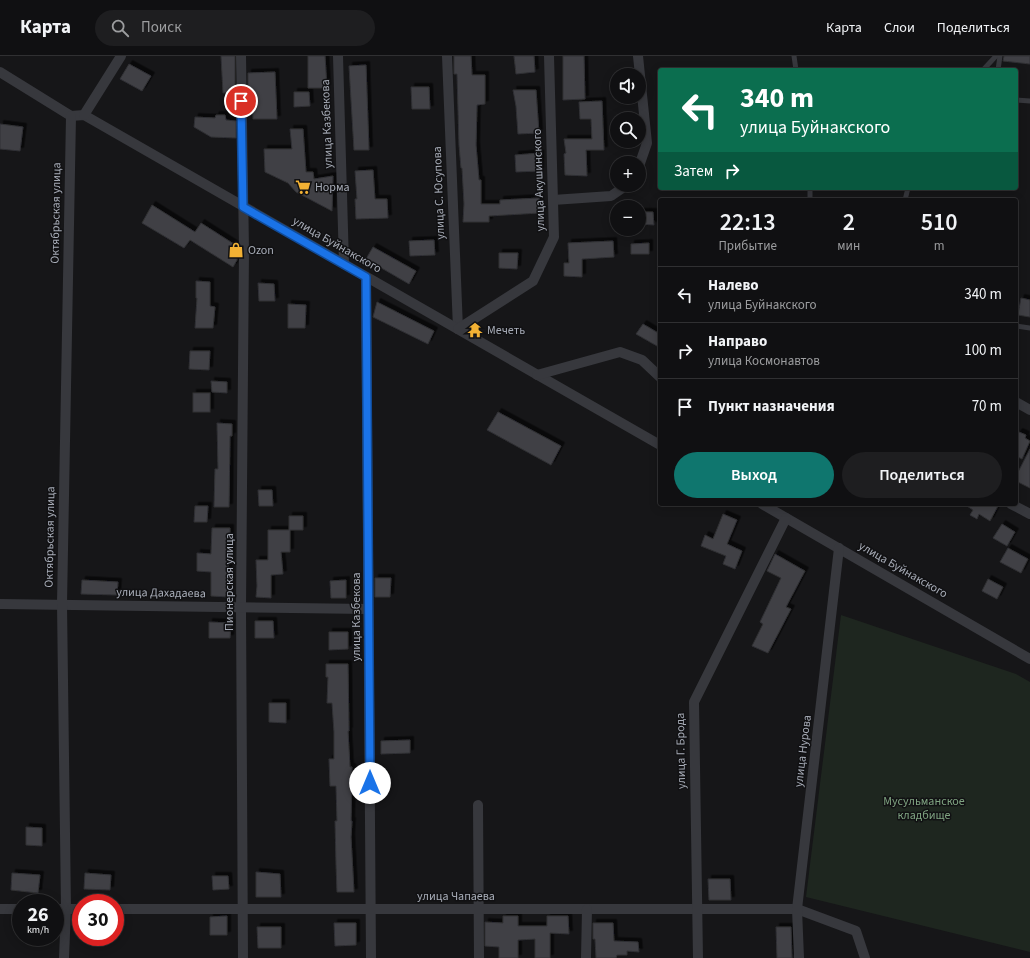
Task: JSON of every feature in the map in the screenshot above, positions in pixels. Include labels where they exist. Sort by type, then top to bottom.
[{"type":"street","points":[[0,72],[71,116],[84,115],[122,56]]},
{"type":"street","name":"Пионерская улица","points":[[240,56],[243,207],[241,608],[243,958]]},
{"type":"street","name":"улица Казбекова","points":[[338,56],[344,264]]},
{"type":"street","name":"улица С. Юсупова","points":[[447,56],[458,329]]},
{"type":"street","name":"улица Акушинского","points":[[458,329],[533,281],[554,237],[549,56]]},
{"type":"street","points":[[638,56],[647,143],[642,156]]},
{"type":"street","name":"улица Буйнакского","points":[[84,115],[658,444]]},
{"type":"street","name":"Октябрьская улица","points":[[64,958],[66,909],[62,604],[71,116]]},
{"type":"street","points":[[553,200],[611,196],[617,192]]},
{"type":"street","name":"улица Казбекова","points":[[366,277],[371,958]]},
{"type":"street","points":[[537,375],[620,352],[642,360],[658,374]]},
{"type":"street","points":[[1018,403],[1030,410]]},
{"type":"street","name":"улица Буйнакского","points":[[765,506],[1030,659]]},
{"type":"street","points":[[1015,506],[1030,514]]},
{"type":"street","name":"улица Г. Брода","points":[[698,958],[694,702],[786,518]]},
{"type":"street","name":"улица Нурова","points":[[799,958],[797,909],[839,548]]},
{"type":"street","name":"улица Дахадаева","points":[[0,604],[368,609]]},
{"type":"street","points":[[478,806],[479,958]]},
{"type":"street","points":[[0,909],[12,909]]},
{"type":"street","points":[[66,909],[72,909]]},
{"type":"street","name":"улица Чапаева","points":[[124,909],[797,909]]},
{"type":"street","points":[[586,958],[587,909]]},
{"type":"street","points":[[797,909],[856,931],[865,958]]},
{"type":"lane","points":[[794,56],[796,68]]},
{"type":"lane","points":[[985,68],[996,56]]},
{"type":"lane","points":[[998,68],[1000,56]]},
{"type":"lane","points":[[1018,100],[1030,101]]},
{"type":"lane","points":[[1018,326],[1030,328]]},
{"type":"green space","name":"Мусульманское кладбище","points":[[841,615],[1016,674],[1030,682],[1030,952],[806,897]]},
{"type":"building","points":[[221,56],[235,56],[235,92],[223,93]]},
{"type":"building","points":[[308,56],[325,56],[327,88],[308,88]]},
{"type":"building","points":[[454,56],[471,56],[472,75],[485,75],[485,104],[477,105],[476,145],[479,180],[481,180],[481,204],[500,204],[500,200],[539,198],[540,213],[489,216],[489,222],[463,222],[464,204],[459,145],[457,74],[454,74]]},
{"type":"building","points":[[514,56],[534,56],[535,72],[516,74]]},
{"type":"building","points":[[563,56],[584,56],[585,99],[563,100]]},
{"type":"building","points":[[1004,56],[1030,56],[1030,64],[1003,61]]},
{"type":"building","points":[[129,64],[151,76],[142,91],[120,79]]},
{"type":"building","points":[[366,65],[369,150],[354,150],[349,66]]},
{"type":"building","points":[[275,72],[277,119],[253,119],[252,91],[248,92],[248,73]]},
{"type":"building","points":[[411,87],[429,87],[430,109],[412,109]]},
{"type":"building","points":[[513,90],[536,90],[539,133],[518,134]]},
{"type":"building","points":[[294,92],[309,92],[310,106],[294,107]]},
{"type":"building","points":[[602,101],[604,150],[586,150],[587,176],[565,175],[564,154],[566,153],[564,139],[592,139],[591,119],[580,119],[579,102]]},
{"type":"building","points":[[216,115],[225,115],[226,120],[236,121],[236,138],[211,137],[194,127],[195,117],[215,118]]},
{"type":"building","points":[[0,124],[23,127],[20,151],[0,149]]},
{"type":"building","points":[[290,129],[303,129],[306,172],[313,172],[314,179],[333,176],[332,211],[296,192],[288,183],[265,172],[264,149],[292,149]]},
{"type":"building","points":[[540,153],[540,171],[516,172],[515,155]]},
{"type":"building","points":[[373,170],[375,199],[387,199],[388,218],[356,219],[355,199],[357,199],[355,171]]},
{"type":"building","points":[[152,205],[195,232],[201,223],[237,246],[237,260],[233,267],[190,240],[184,248],[142,223]]},
{"type":"building","points":[[646,212],[653,212],[654,225],[646,224]]},
{"type":"building","points":[[434,240],[435,255],[410,256],[409,241]]},
{"type":"building","points":[[613,241],[614,257],[582,259],[582,277],[564,276],[564,263],[569,263],[568,243]]},
{"type":"building","points":[[649,243],[649,254],[631,254],[631,244]]},
{"type":"building","points":[[373,247],[416,271],[409,284],[366,259]]},
{"type":"building","points":[[499,253],[518,253],[517,269],[499,268]]},
{"type":"building","points":[[196,281],[210,282],[210,306],[215,307],[213,328],[195,328],[197,298]]},
{"type":"building","points":[[258,283],[274,284],[275,301],[259,301]]},
{"type":"building","points":[[1021,298],[1030,300],[1030,317],[1018,315]]},
{"type":"building","points":[[377,302],[434,331],[428,344],[373,317]]},
{"type":"building","points":[[288,304],[306,305],[305,328],[288,328]]},
{"type":"building","points":[[643,324],[658,333],[658,344],[657,346],[636,334]]},
{"type":"building","points":[[190,351],[210,351],[209,370],[189,369]]},
{"type":"building","points":[[211,381],[227,382],[227,393],[212,392]]},
{"type":"building","points":[[193,393],[210,393],[210,412],[193,412]]},
{"type":"building","points":[[498,412],[561,446],[551,465],[487,430]]},
{"type":"building","points":[[217,423],[232,424],[232,436],[230,436],[229,507],[214,507],[215,469],[218,469]]},
{"type":"building","points":[[1019,432],[1026,435],[1025,438],[1030,441],[1022,459],[1018,457]]},
{"type":"building","points":[[1030,449],[1030,488],[1018,482],[1018,472]]},
{"type":"building","points":[[258,490],[272,490],[273,506],[259,506]]},
{"type":"building","points":[[195,506],[208,506],[207,522],[194,522]]},
{"type":"building","points":[[967,506],[998,506],[990,521],[979,514],[977,519],[970,515],[973,510]]},
{"type":"building","points":[[723,514],[737,520],[727,544],[742,551],[735,569],[723,564],[726,556],[701,546],[705,535],[713,539]]},
{"type":"building","points":[[289,516],[303,516],[303,530],[290,530],[290,552],[281,552],[283,574],[271,575],[271,598],[256,597],[256,560],[268,560],[268,530],[289,530]]},
{"type":"building","points":[[1002,524],[1015,532],[1007,546],[993,538]]},
{"type":"building","points":[[212,528],[230,528],[230,551],[228,551],[229,597],[211,596],[211,572],[197,571],[197,553],[211,554]]},
{"type":"building","points":[[1008,548],[1028,559],[1021,573],[1000,562]]},
{"type":"building","points":[[775,554],[805,571],[786,607],[791,609],[768,653],[752,646],[763,624],[760,622],[781,578],[767,571]]},
{"type":"building","points":[[375,578],[391,578],[390,597],[375,597]]},
{"type":"building","points":[[988,579],[1003,587],[997,599],[982,591]]},
{"type":"building","points":[[82,580],[118,582],[117,595],[81,594]]},
{"type":"building","points":[[346,580],[346,598],[331,598],[330,581]]},
{"type":"building","points":[[255,621],[273,621],[274,638],[255,638]]},
{"type":"building","points":[[209,622],[231,623],[230,638],[209,638]]},
{"type":"building","points":[[329,632],[348,632],[348,649],[329,650]]},
{"type":"building","points":[[326,664],[348,664],[348,731],[350,767],[352,767],[351,837],[354,892],[337,892],[335,821],[337,821],[336,786],[330,786],[329,759],[334,759],[334,732],[332,703],[327,703],[328,677],[326,677]]},
{"type":"building","points":[[269,703],[286,703],[286,723],[269,722]]},
{"type":"building","points":[[410,740],[410,753],[381,754],[381,741]]},
{"type":"building","points":[[26,827],[42,828],[42,846],[26,845]]},
{"type":"building","points":[[256,872],[280,874],[281,897],[256,897]]},
{"type":"building","points":[[12,873],[40,875],[38,893],[11,890]]},
{"type":"building","points":[[85,873],[111,875],[110,890],[84,889]]},
{"type":"building","points":[[212,876],[228,876],[229,889],[213,890]]},
{"type":"building","points":[[708,879],[730,879],[731,900],[709,900]]},
{"type":"building","points":[[227,916],[227,935],[210,935],[210,917]]},
{"type":"building","points":[[503,916],[518,916],[518,926],[547,926],[547,916],[568,916],[569,934],[550,933],[550,958],[535,958],[535,939],[518,940],[518,958],[499,958],[499,947],[485,946],[485,922],[503,923]]},
{"type":"building","points":[[334,923],[356,923],[356,945],[335,946]]},
{"type":"building","points":[[593,923],[613,923],[614,941],[638,942],[639,952],[627,951],[627,955],[617,955],[616,958],[596,958],[595,939],[593,939]]},
{"type":"building","points":[[257,927],[281,927],[281,948],[258,948]]},
{"type":"building","points":[[776,927],[791,927],[792,958],[777,958]]},
{"type":"place","name":"Норма","points":[[303,187]]},
{"type":"place","name":"Ozon","points":[[236,250]]},
{"type":"place","name":"Мечеть","points":[[475,330]]},
{"type":"route","points":[[241,101],[243,207],[366,277],[370,783]]}]
